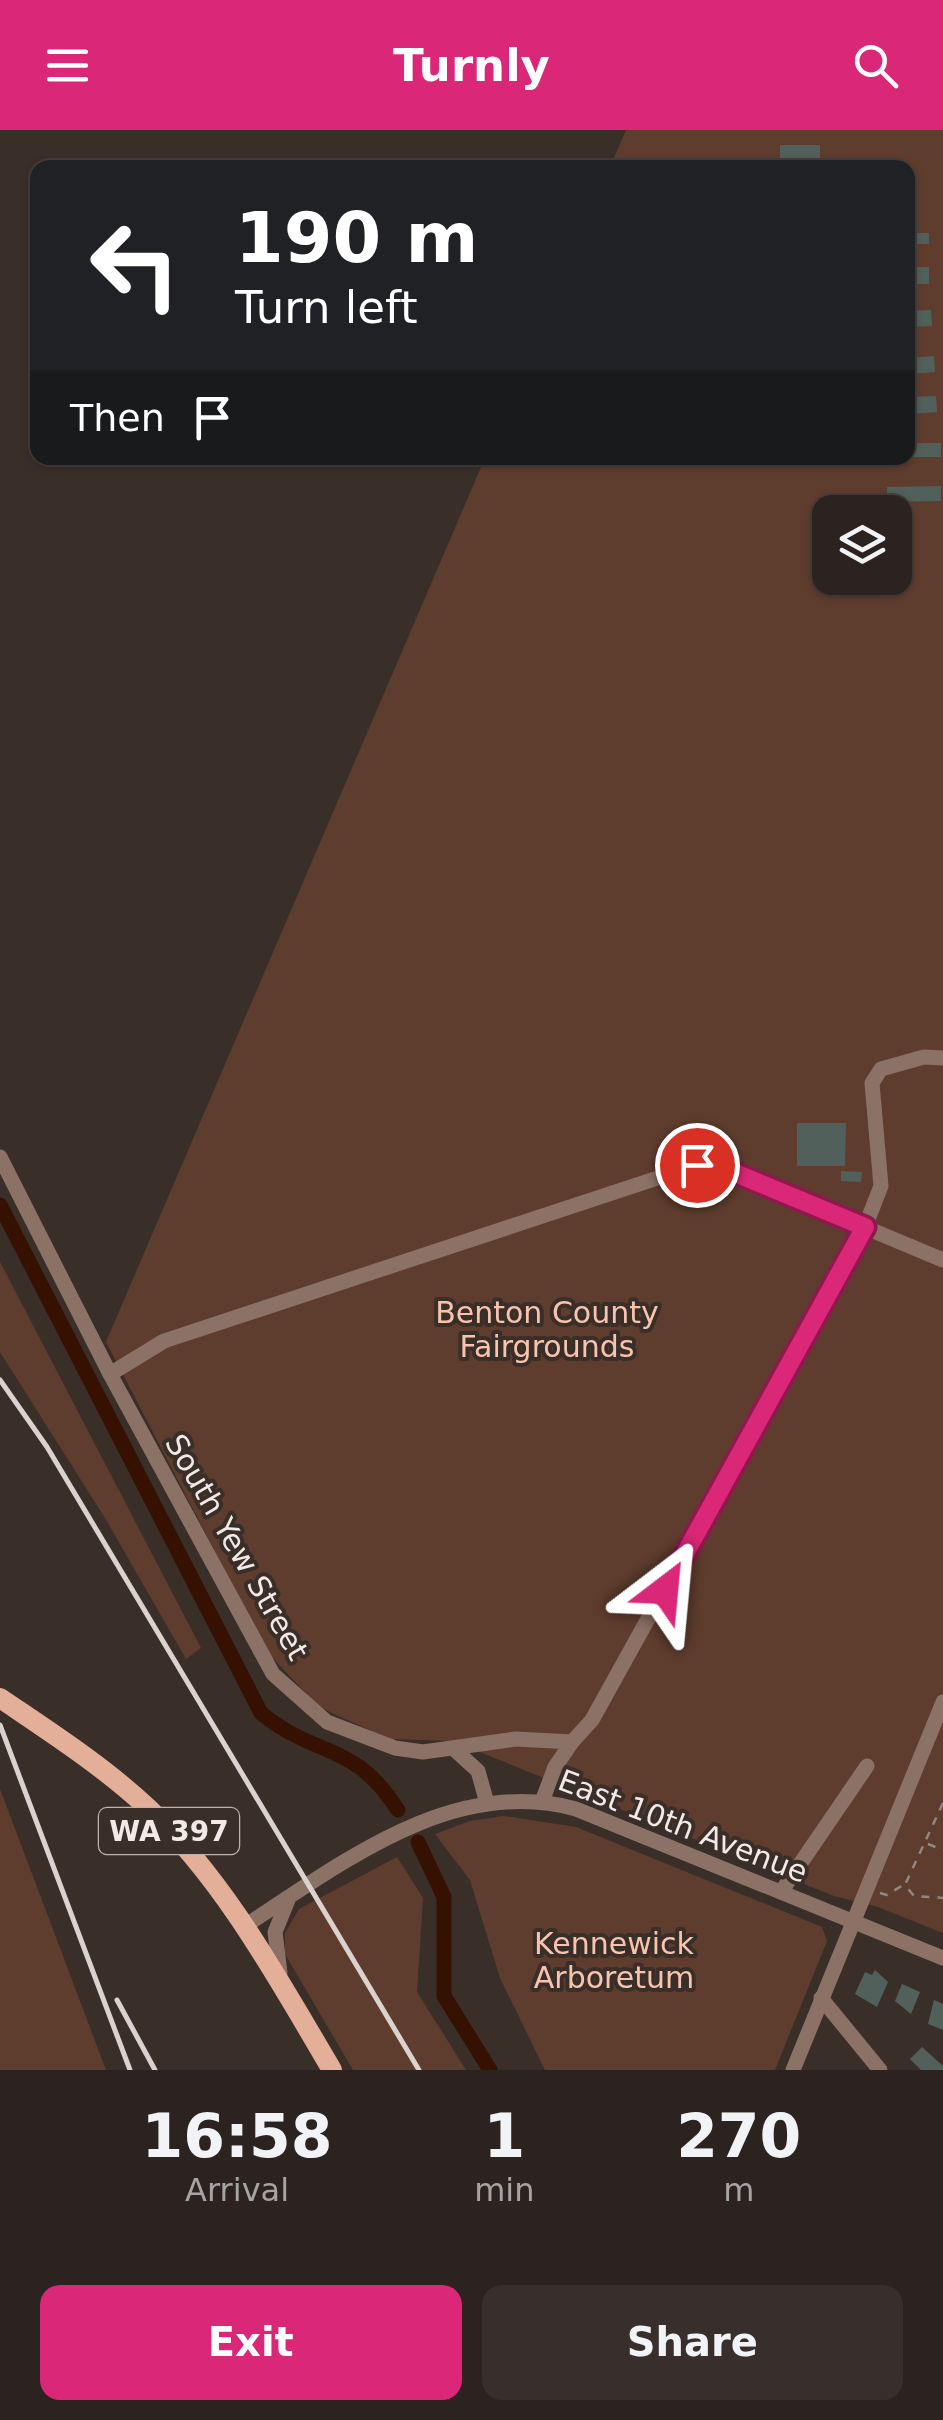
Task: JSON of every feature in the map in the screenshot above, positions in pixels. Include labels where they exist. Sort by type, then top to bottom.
[{"type":"main road","name":"WA 397","points":[[0,1698],[77,1750],[147,1807],[185,1847],[245,1926],[332,2070]]},
{"type":"street","points":[[542,1800],[572,1742],[592,1720],[865,1227],[881,1186],[872,1083],[881,1069],[924,1057],[943,1058]]},
{"type":"street","name":"South Yew Street","points":[[0,1158],[110,1374],[273,1674],[327,1722],[360,1737],[423,1752],[516,1739],[572,1742]]},
{"type":"street","points":[[110,1374],[164,1341],[697,1165],[723,1168],[943,1260]]},
{"type":"street","points":[[792,2070],[943,1702]]},
{"type":"street","points":[[454,1750],[478,1771],[488,1803]]},
{"type":"street","points":[[781,1892],[867,1766]]},
{"type":"street","name":"East 10th Avenue","points":[[245,1926],[432,1816],[488,1803],[542,1800],[576,1808],[943,1958]]},
{"type":"street","points":[[285,1992],[276,1960],[275,1932],[280,1912],[290,1897]]},
{"type":"street","points":[[821,1998],[880,2070]]},
{"type":"path","points":[[866,1886],[886,1894],[905,1884],[943,1803]]},
{"type":"path","points":[[926,1843],[943,1850]]},
{"type":"path","points":[[905,1884],[914,1896],[943,1898]]},
{"type":"green space","name":"Benton County Fairgrounds","points":[[626,130],[943,130],[943,1933],[878,1907],[834,1896],[453,1741],[389,1739],[319,1707],[268,1653],[106,1342],[482,465],[915,465],[915,160],[613,160]]},
{"type":"green space","points":[[0,1262],[201,1648],[186,1659],[105,1518],[0,1352]]},
{"type":"green space","points":[[0,1789],[106,2070],[0,2070]]},
{"type":"green space","name":"Kennewick Arboretum","points":[[504,1816],[576,1827],[822,1927],[827,1941],[775,2070],[545,2070],[500,1978],[470,1880],[435,1834],[470,1821]]},
{"type":"green space","points":[[397,1857],[423,1898],[417,1992],[466,2070],[353,2070],[285,1954],[285,1933],[299,1909]]},
{"type":"building","points":[[780,145],[820,145],[820,159],[780,160]]},
{"type":"building","points":[[915,233],[929,233],[929,244],[915,244]]},
{"type":"building","points":[[915,267],[929,267],[929,284],[915,284]]},
{"type":"building","points":[[931,310],[932,326],[915,327],[915,311]]},
{"type":"building","points":[[934,356],[935,372],[915,373],[915,357]]},
{"type":"building","points":[[936,396],[937,412],[915,414],[915,397]]},
{"type":"building","points":[[915,443],[941,443],[941,457],[915,457]]},
{"type":"building","points":[[941,486],[941,501],[912,502],[912,495],[887,495],[887,487]]},
{"type":"building","points":[[797,1123],[846,1123],[845,1166],[797,1166]]},
{"type":"building","points":[[841,1171],[862,1172],[861,1182],[841,1181]]},
{"type":"building","points":[[875,1970],[888,1982],[877,2007],[855,1994],[865,1972],[872,1975]]},
{"type":"building","points":[[902,1984],[920,1992],[911,2014],[895,2001]]},
{"type":"building","points":[[934,2000],[943,2004],[943,2030],[928,2024]]},
{"type":"building","points":[[922,2047],[943,2070],[921,2070],[910,2059]]},
{"type":"waterway","points":[[0,1205],[261,1713],[281,1728],[350,1761],[381,1788],[398,1810]]},
{"type":"waterway","points":[[418,1842],[444,1897],[444,1996],[490,2070]]},
{"type":"railway","points":[[0,1380],[47,1447],[419,2070]]},
{"type":"railway","points":[[0,1725],[130,2070]]},
{"type":"railway","points":[[117,2000],[155,2070]]},
{"type":"route","points":[[665,1590],[847,1266],[865,1227],[723,1168],[697,1165]]}]
